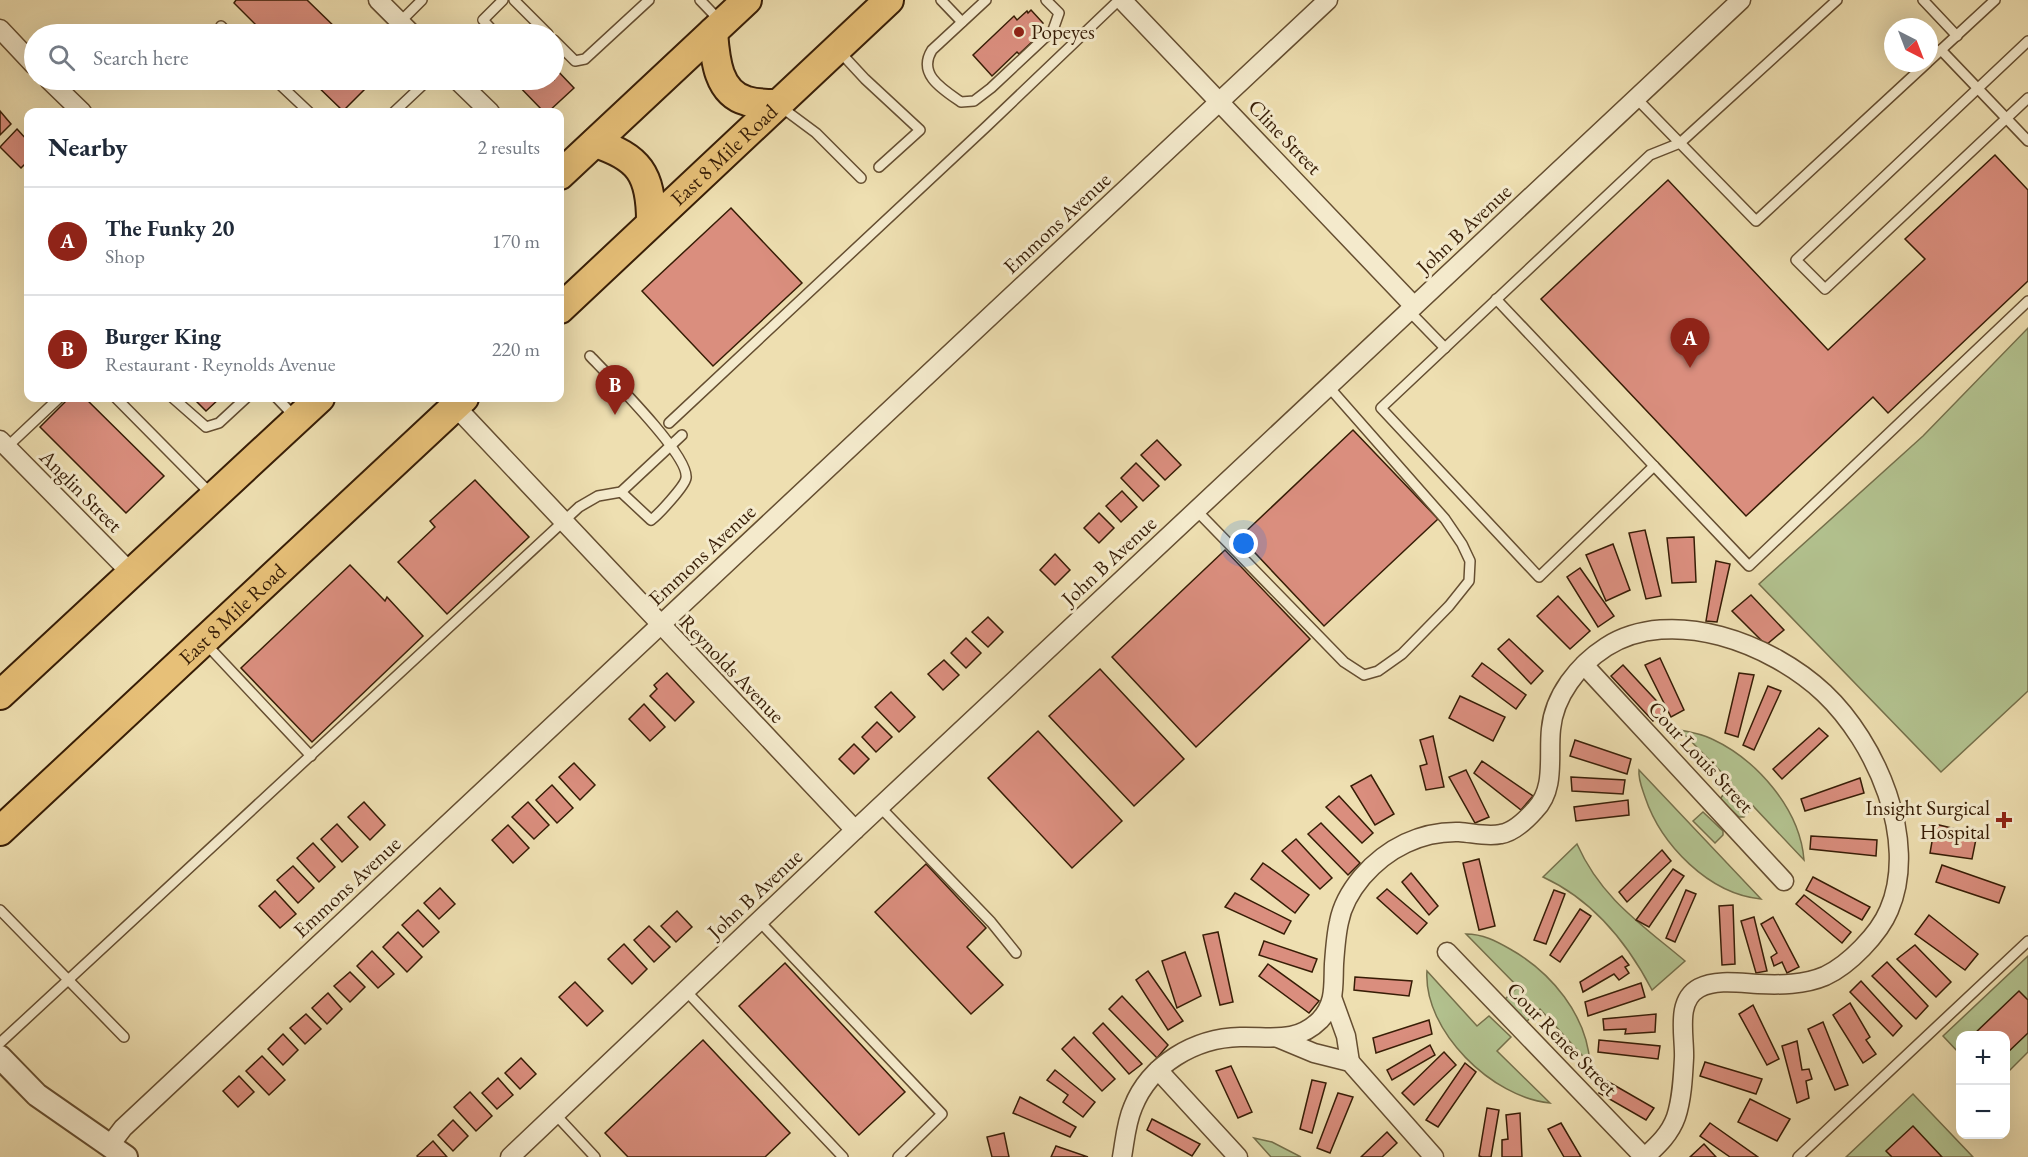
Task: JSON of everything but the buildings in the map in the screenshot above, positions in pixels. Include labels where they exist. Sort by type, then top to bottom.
[{"type":"highway","points":[[564,171],[747,0]]},
{"type":"highway","name":"East 8 Mile Road","points":[[564,305],[889,0]]},
{"type":"highway","points":[[718,28],[714,54],[723,82],[732,93],[744,101],[776,104]]},
{"type":"highway","points":[[595,143],[614,149],[636,163],[648,184],[651,221]]},
{"type":"highway","points":[[0,695],[316,402]]},
{"type":"highway","name":"East 8 Mile Road","points":[[0,831],[460,402]]},
{"type":"street","points":[[378,0],[402,24]]},
{"type":"street","name":"Cline Street","points":[[1121,0],[1220,101],[1412,308]]},
{"type":"street","name":"Emmons Avenue","points":[[118,1151],[123,1128],[1328,0]]},
{"type":"street","name":"John B Avenue","points":[[510,1157],[855,830],[1741,0]]},
{"type":"street","points":[[0,30],[24,54]]},
{"type":"street","points":[[59,90],[78,108]]},
{"type":"street","points":[[468,90],[486,108]]},
{"type":"street","name":"Reynolds Avenue","points":[[460,402],[564,522],[855,830]]},
{"type":"street","name":"Anglin Street","points":[[3,444],[131,573]]},
{"type":"street","points":[[1434,1157],[1350,1062],[1346,1036],[1333,1000],[1339,919],[1348,900],[1363,876],[1392,849],[1416,837],[1457,832],[1503,834],[1514,829],[1545,799],[1548,787],[1551,724],[1559,700],[1572,677],[1603,648],[1617,641],[1642,633],[1666,629],[1696,630],[1741,642],[1768,655],[1810,680],[1828,696],[1859,735],[1875,761],[1898,835],[1898,875],[1889,910],[1872,936],[1852,958],[1824,976],[1788,985],[1719,983],[1700,987],[1688,997],[1683,1017],[1684,1056],[1681,1095],[1676,1118],[1665,1137],[1645,1157]]},
{"type":"street","name":"Cour Louis Street","points":[[1584,664],[1784,880]]},
{"type":"street","name":"Cour Renee Street","points":[[1447,952],[1645,1157]]},
{"type":"street","points":[[1122,1157],[1127,1124],[1134,1105],[1158,1070],[1183,1051],[1206,1041],[1242,1036],[1289,1038],[1317,1023],[1327,1012],[1333,1000]]},
{"type":"street","points":[[1276,1037],[1314,1053],[1350,1062]]},
{"type":"street","points":[[0,1057],[37,1095],[118,1151]]},
{"type":"street","points":[[1158,1070],[1238,1157]]},
{"type":"lane","points":[[408,24],[422,0]]},
{"type":"lane","points":[[487,24],[483,20],[503,0]]},
{"type":"lane","points":[[514,0],[538,24]]},
{"type":"lane","points":[[564,50],[574,61],[585,59],[649,0]]},
{"type":"lane","points":[[700,0],[718,28]]},
{"type":"lane","points":[[941,0],[962,22]]},
{"type":"lane","points":[[986,0],[932,50],[926,60],[927,68],[934,80],[961,102],[974,101],[991,88],[1053,30],[1059,13],[1046,0]]},
{"type":"lane","points":[[669,423],[1121,0]]},
{"type":"lane","points":[[1654,466],[1539,577],[1381,408],[1650,155],[1680,143],[1837,0]]},
{"type":"lane","points":[[1923,0],[1957,36]]},
{"type":"lane","points":[[1938,53],[1995,0]]},
{"type":"lane","points":[[2028,41],[1796,260],[1825,289],[2028,98]]},
{"type":"lane","points":[[837,49],[865,79],[920,130],[879,167]]},
{"type":"lane","points":[[1941,50],[2028,141]]},
{"type":"lane","points":[[1636,98],[1756,221],[1917,72]]},
{"type":"lane","points":[[286,90],[305,108]]},
{"type":"lane","points":[[398,108],[417,90]]},
{"type":"lane","points":[[776,104],[816,133],[861,178]]},
{"type":"lane","points":[[1496,299],[1749,566],[2028,302]]},
{"type":"lane","points":[[1412,308],[1445,348]]},
{"type":"lane","points":[[590,356],[672,445],[684,466],[686,478],[653,519],[649,520],[621,492]]},
{"type":"lane","points":[[1196,510],[1344,662],[1364,675],[1378,672],[1402,654],[1449,606],[1469,581],[1470,561],[1462,544],[1445,519],[1328,386]]},
{"type":"lane","points":[[3,444],[53,402]]},
{"type":"lane","points":[[120,402],[213,496]]},
{"type":"lane","points":[[178,402],[206,427],[219,423],[242,402]]},
{"type":"lane","points":[[281,402],[297,419]]},
{"type":"lane","points":[[0,1043],[564,522],[590,500],[621,492],[682,435]]},
{"type":"lane","points":[[204,641],[311,756]]},
{"type":"lane","points":[[880,807],[991,922],[1016,953]]},
{"type":"lane","points":[[0,909],[124,1037]]},
{"type":"lane","points":[[759,921],[942,1114],[898,1157]]},
{"type":"lane","points":[[1798,1157],[2028,941]]},
{"type":"lane","points":[[686,991],[843,1157]]},
{"type":"lane","points":[[555,1114],[595,1157]]},
{"type":"green space","points":[[2028,328],[2028,691],[1941,772],[1759,584],[1923,436]]},
{"type":"green space","points":[[1680,730],[1700,734],[1729,748],[1760,773],[1785,805],[1801,841],[1804,860],[1753,806],[1744,817],[1739,817],[1720,799],[1732,783]]},
{"type":"green space","points":[[1639,770],[1761,899],[1723,888],[1690,864],[1675,849],[1652,815],[1640,784]]},
{"type":"green space","points":[[1703,812],[1723,831],[1723,835],[1715,843],[1693,821]]},
{"type":"green space","points":[[1577,844],[1598,880],[1610,895],[1685,961],[1652,990],[1631,955],[1607,924],[1578,898],[1543,877]]},
{"type":"green space","points":[[1466,934],[1484,937],[1505,946],[1525,959],[1553,983],[1574,1012],[1582,1029],[1590,1064],[1540,1009],[1526,1022],[1504,1000],[1518,987]]},
{"type":"green space","points":[[2028,956],[2028,1052],[2010,1070],[2010,1031],[1956,1031],[1956,1050],[1943,1036]]},
{"type":"green space","points":[[1427,971],[1477,1026],[1489,1016],[1511,1037],[1497,1051],[1550,1103],[1528,1098],[1506,1089],[1466,1058],[1449,1038],[1437,1016],[1429,994]]},
{"type":"green space","points":[[1913,1094],[1973,1157],[1846,1157]]},
{"type":"green space","points":[[1254,1138],[1272,1142],[1301,1157],[1271,1157]]},
{"type":"place","name":"Popeyes","points":[[1019,32]]},
{"type":"place","name":"The Funky 20","points":[[1690,368]]},
{"type":"place","name":"Burger King","points":[[615,415]]},
{"type":"place","name":"Insight Surgical Hospital","points":[[2004,820]]}]
